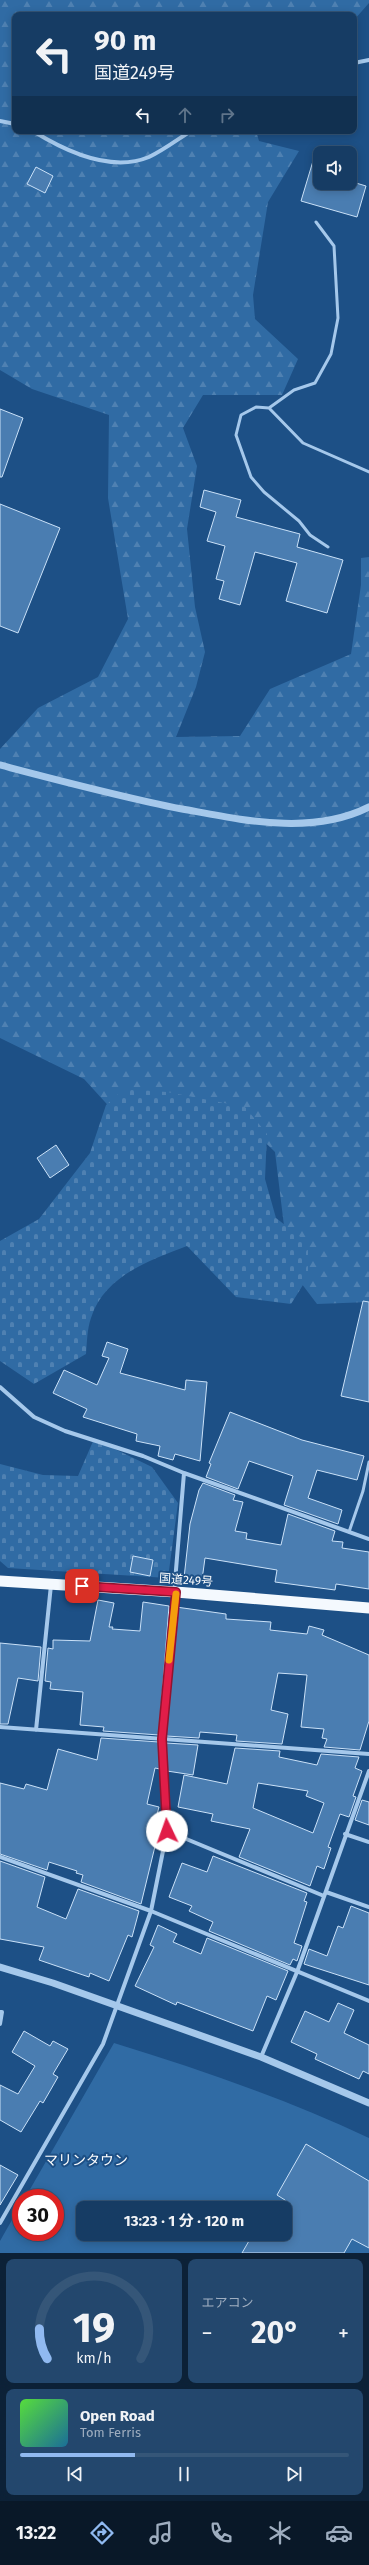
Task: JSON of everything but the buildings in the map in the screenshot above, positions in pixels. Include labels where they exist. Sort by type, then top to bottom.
[{"type":"highway","name":"国道249号","points":[[0,1581],[176,1592],[369,1608]]},
{"type":"street","points":[[357,62],[369,60]]},
{"type":"street","points":[[0,121],[12,123]]},
{"type":"street","points":[[39,134],[76,154],[122,163],[149,157],[186,134]]},
{"type":"street","points":[[0,765],[119,797],[250,822],[311,823],[349,817],[369,807]]},
{"type":"street","points":[[0,1387],[34,1417],[65,1431],[143,1456],[184,1474],[369,1539]]},
{"type":"street","points":[[0,2223],[2,2215],[103,2044],[115,2007],[151,1911],[167,1831],[162,1739],[176,1592],[184,1474]]},
{"type":"street","points":[[36,1730],[51,1584]]},
{"type":"street","points":[[0,1727],[369,1754]]},
{"type":"street","points":[[261,2058],[297,1972],[345,1834],[369,1771]]},
{"type":"street","points":[[167,1831],[325,1894],[369,1907]]},
{"type":"street","points":[[345,1834],[369,1842]]},
{"type":"street","points":[[0,1857],[151,1911],[369,2001]]},
{"type":"street","points":[[0,1967],[53,1983],[115,2007],[261,2058],[369,2103]]},
{"type":"street","points":[[0,2012],[2,2012],[0,2024]]},
{"type":"lane","points":[[316,222],[334,246],[338,318],[331,354],[315,383],[294,390],[269,408],[256,407],[241,415],[236,435],[250,477],[264,492],[299,521],[310,535],[328,547]]},
{"type":"lane","points":[[269,408],[303,443],[369,472]]},
{"type":"lane","points":[[349,1532],[363,1491],[369,1462]]},
{"type":"green space","points":[[0,0],[369,0],[369,3],[357,17],[357,12],[12,12],[12,134],[257,134],[259,141],[299,151],[268,202],[253,295],[255,319],[298,359],[282,395],[203,395],[183,428],[197,466],[187,529],[195,607],[205,652],[196,687],[176,737],[240,736],[270,689],[351,654],[361,585],[361,558],[369,557],[369,1302],[317,1304],[289,1267],[275,1152],[238,1116],[115,1113],[84,1079],[0,1038],[0,749],[38,708],[98,677],[128,619],[108,498],[109,415],[32,389],[0,370]]},
{"type":"green space","points":[[124,1089],[167,1092],[245,1107],[267,1134],[265,1179],[276,1218],[308,1243],[308,1277],[291,1304],[236,1297],[187,1246],[173,1251],[144,1264],[117,1280],[97,1303],[88,1331],[86,1354],[34,1384],[0,1361],[0,1241],[39,1219],[90,1153],[106,1105]]},
{"type":"green space","points":[[94,1439],[152,1467],[178,1503],[168,1578],[8,1568],[0,1561],[0,1464],[43,1475],[78,1476]]},
{"type":"green space","points":[[114,2043],[243,2086],[307,2110],[369,2138],[369,2253],[0,2253],[0,2241],[12,2220],[12,2241],[64,2241],[64,2189],[30,2189]]},
{"type":"slow traffic","points":[[169,1660],[176,1594]]},
{"type":"district","name":"マリンタウン","points":[[86,2160]]},
{"type":"route","points":[[82,1586],[176,1592],[162,1739],[167,1831]]}]
